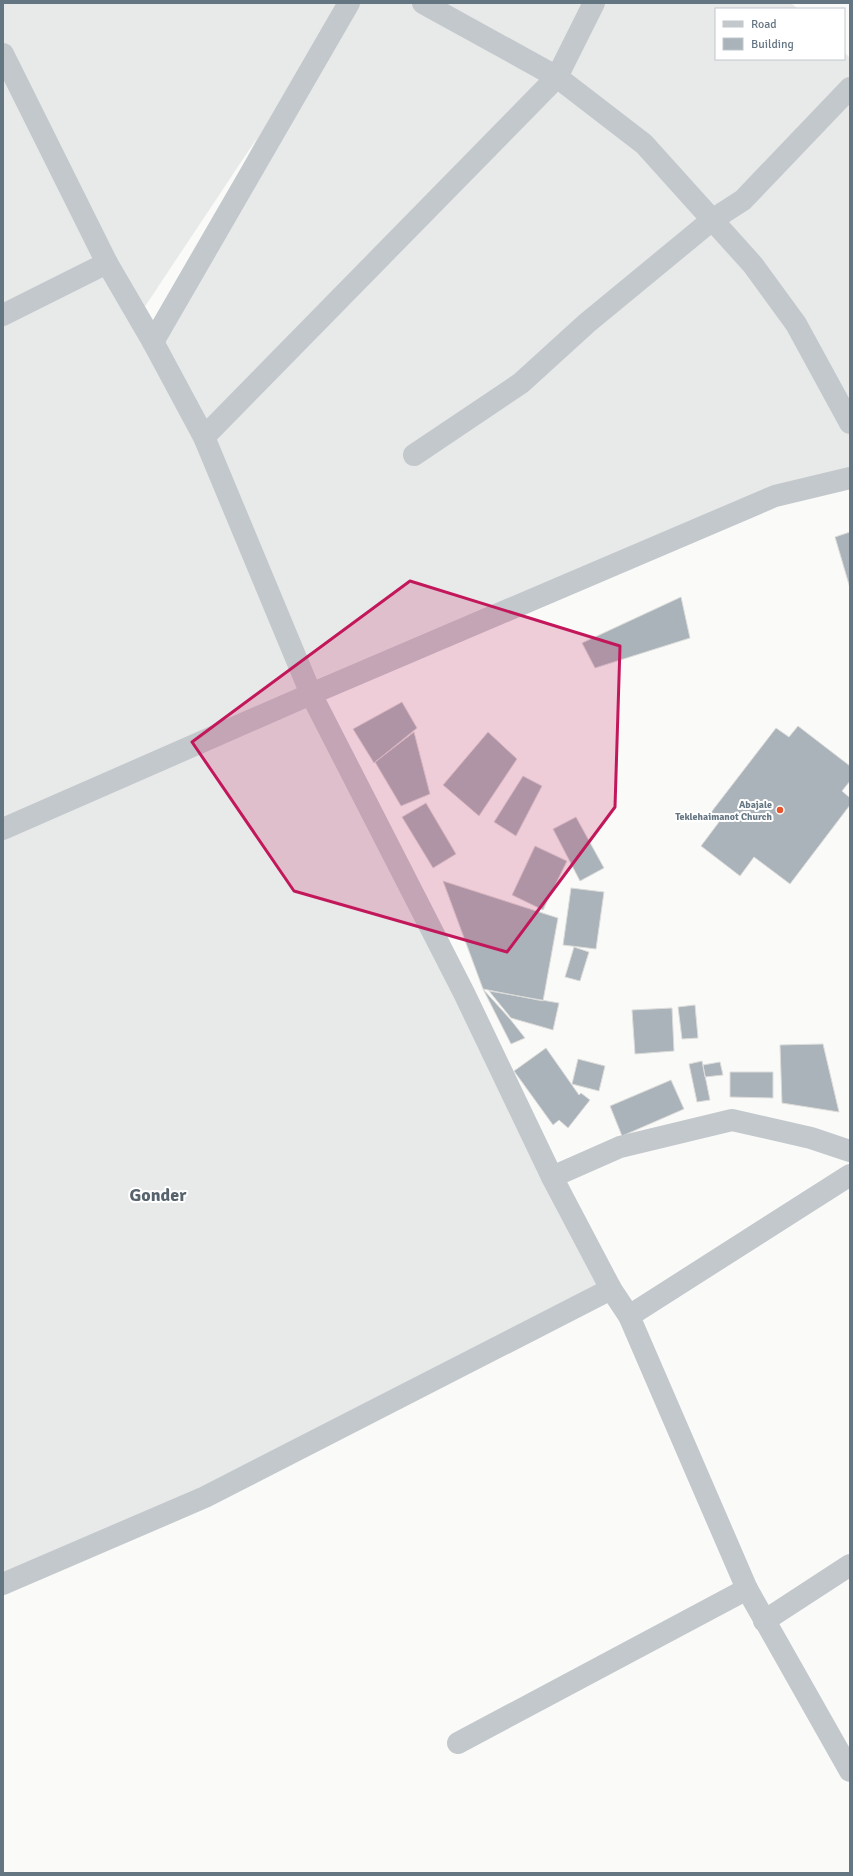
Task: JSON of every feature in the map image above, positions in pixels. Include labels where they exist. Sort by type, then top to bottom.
[{"type":"street","points":[[153,342],[349,3]]},
{"type":"street","points":[[423,3],[557,77],[644,144],[753,265],[796,324],[850,423]]},
{"type":"street","points":[[204,437],[557,77],[594,3]]},
{"type":"street","points":[[3,54],[107,263],[153,342],[204,437],[311,694],[464,993],[552,1177],[611,1289],[629,1316],[747,1589],[850,1772]]},
{"type":"street","points":[[414,455],[521,382],[587,323],[712,220],[743,200],[850,88]]},
{"type":"street","points":[[3,315],[107,263]]},
{"type":"street","points":[[3,829],[311,694],[774,496],[850,478]]},
{"type":"street","points":[[552,1177],[620,1147],[732,1120],[810,1138],[850,1152]]},
{"type":"street","points":[[629,1316],[850,1175]]},
{"type":"street","points":[[3,1584],[205,1497],[611,1289]]},
{"type":"street","points":[[764,1621],[850,1564]]},
{"type":"street","points":[[458,1743],[747,1589]]},
{"type":"highlighted area","points":[[410,581],[620,646],[615,807],[507,952],[294,891],[192,742]]},
{"type":"shaded area","points":[[3,3],[791,3],[797,8],[715,8],[715,60],[845,60],[845,53],[850,58],[850,478],[775,496],[311,694],[611,1289],[3,1584]],"holes":[[[257,138],[153,342],[138,317]]]},
{"type":"building","points":[[850,532],[850,588],[835,537]]},
{"type":"building","points":[[681,597],[690,638],[595,668],[582,643]]},
{"type":"building","points":[[402,702],[417,728],[374,763],[353,729]]},
{"type":"building","name":"Abajale Teklehaimanot Church","points":[[798,726],[850,766],[850,781],[842,791],[850,798],[850,805],[790,884],[754,857],[740,876],[701,846],[719,822],[709,815],[776,728],[789,737]]},
{"type":"building","points":[[414,732],[430,794],[401,806],[375,762]]},
{"type":"building","points":[[488,732],[517,759],[479,816],[443,785]]},
{"type":"building","points":[[523,776],[542,786],[516,836],[494,822]]},
{"type":"building","points":[[426,803],[456,854],[433,868],[402,817]]},
{"type":"building","points":[[576,817],[604,868],[580,881],[553,829]]},
{"type":"building","points":[[535,846],[567,861],[543,910],[512,895]]},
{"type":"building","points":[[443,881],[558,918],[543,1001],[483,989]]},
{"type":"building","points":[[571,888],[604,892],[596,949],[563,945]]},
{"type":"building","points":[[574,947],[589,952],[580,981],[565,977]]},
{"type":"building","points":[[483,989],[510,1019],[525,1038],[511,1044]]},
{"type":"building","points":[[489,991],[559,1003],[553,1030],[511,1018]]},
{"type":"building","points":[[695,1005],[698,1038],[682,1039],[678,1007]]},
{"type":"building","points":[[672,1008],[674,1051],[635,1054],[632,1010]]},
{"type":"building","points":[[823,1044],[839,1112],[782,1103],[780,1045]]},
{"type":"building","points":[[546,1048],[579,1095],[581,1093],[590,1100],[568,1128],[559,1120],[553,1125],[514,1071]]},
{"type":"building","points":[[578,1059],[605,1066],[599,1091],[572,1084]]},
{"type":"building","points":[[702,1061],[710,1100],[697,1102],[689,1064]]},
{"type":"building","points":[[720,1062],[723,1075],[705,1077],[703,1065]]},
{"type":"building","points":[[730,1072],[773,1072],[773,1098],[730,1097]]},
{"type":"building","points":[[671,1080],[684,1109],[622,1136],[610,1106]]},
{"type":"place","name":"Abajale Teklehaimanot Church","points":[[780,810]]},
{"type":"district","name":"Gonder","points":[[158,1195]]}]
